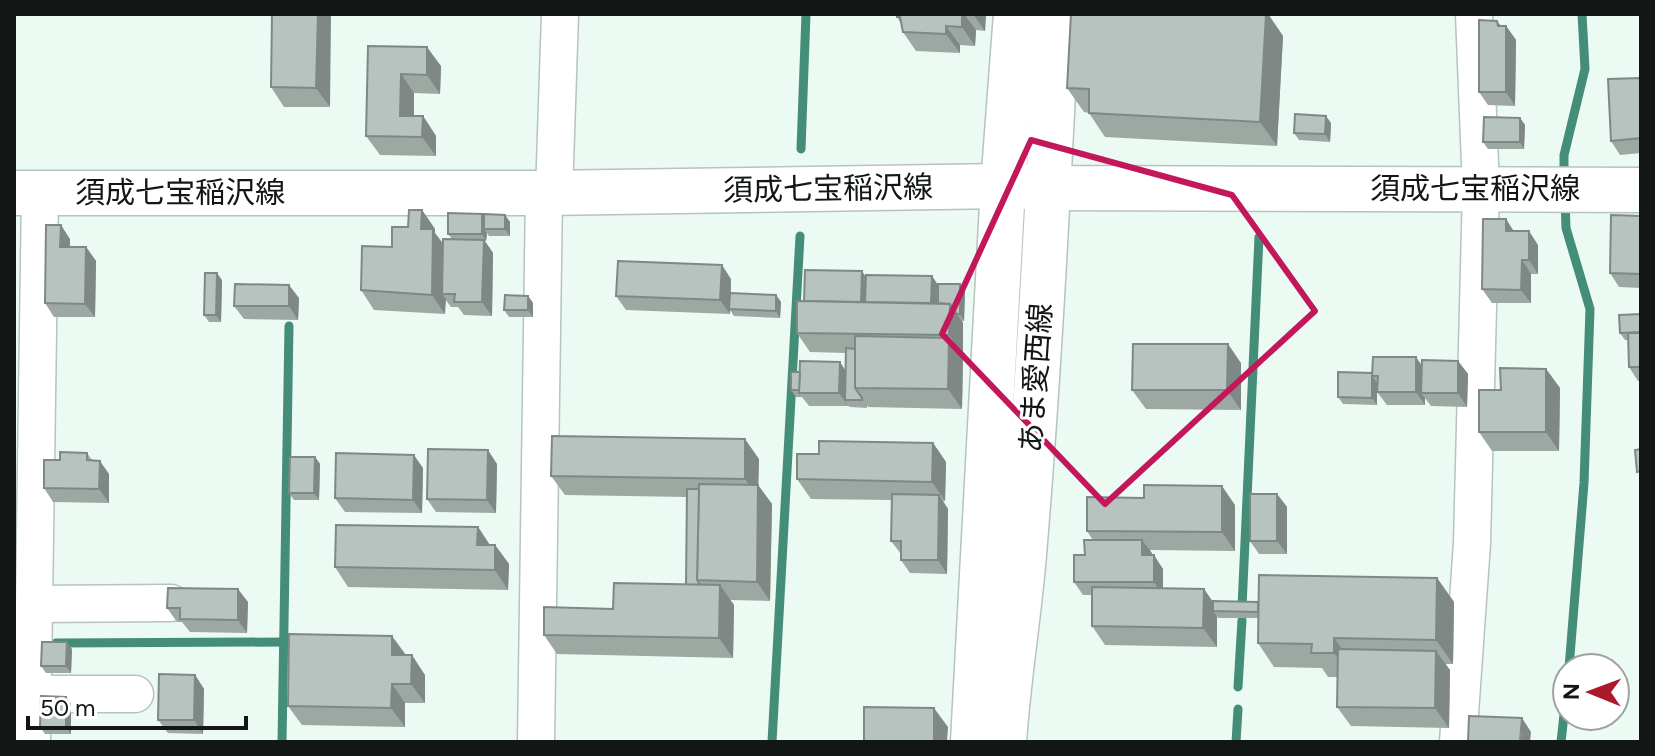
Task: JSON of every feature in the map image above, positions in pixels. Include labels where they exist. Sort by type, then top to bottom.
[{"type":"main road","name":"あま愛西線","points":[[973,742],[1003,186],[1016,14]]},
{"type":"main road","name":"あま愛西線","points":[[1004,742],[1024,557],[1049,188],[1057,14]]},
{"type":"main road","name":"須成七宝稲沢線","points":[[27,193],[549,193],[1003,186],[1641,190]]},
{"type":"street","points":[[536,742],[549,193],[560,14]]},
{"type":"street","points":[[1458,742],[1501,189],[1474,14]]},
{"type":"street","points":[[27,193],[27,614],[32,742]]},
{"type":"street","points":[[27,614],[171,603]]},
{"type":"street","points":[[32,694],[135,694]]},
{"type":"highlighted area","points":[[1031,140],[1232,195],[1315,311],[1105,504],[942,334]]},
{"type":"building","points":[[272,14],[318,14],[316,88],[271,87]]},
{"type":"building","points":[[897,14],[962,14],[962,27],[946,26],[946,34],[903,32]]},
{"type":"building","points":[[1071,14],[1266,14],[1260,122],[1089,113],[1089,89],[1067,88]]},
{"type":"building","points":[[1479,20],[1497,21],[1498,26],[1506,26],[1506,92],[1479,92]]},
{"type":"building","points":[[368,46],[427,47],[427,75],[401,74],[400,116],[423,116],[422,137],[366,136]]},
{"type":"building","points":[[1641,78],[1641,138],[1611,141],[1608,79]]},
{"type":"building","points":[[1295,114],[1326,116],[1325,134],[1294,133]]},
{"type":"building","points":[[1484,117],[1520,118],[1520,142],[1483,142]]},
{"type":"building","points":[[409,210],[422,210],[421,229],[433,229],[432,295],[361,290],[362,246],[392,247],[392,227],[408,227]]},
{"type":"building","points":[[448,213],[482,214],[482,234],[448,234]]},
{"type":"building","points":[[484,214],[505,215],[505,229],[484,229]]},
{"type":"building","points":[[1611,215],[1641,216],[1641,274],[1610,273]]},
{"type":"building","points":[[1483,219],[1506,219],[1506,231],[1529,231],[1529,260],[1522,260],[1521,290],[1482,289]]},
{"type":"building","points":[[46,225],[61,225],[60,247],[86,247],[85,304],[45,303]]},
{"type":"building","points":[[443,239],[484,240],[482,302],[454,302],[455,294],[442,294]]},
{"type":"building","points":[[618,261],[722,265],[720,300],[616,296]]},
{"type":"building","points":[[805,270],[862,271],[861,302],[804,301]]},
{"type":"building","points":[[205,273],[217,273],[216,315],[204,315]]},
{"type":"building","points":[[866,275],[932,276],[931,303],[865,302]]},
{"type":"building","points":[[235,284],[289,285],[289,306],[234,306]]},
{"type":"building","points":[[938,284],[960,284],[960,314],[950,304],[938,303]]},
{"type":"building","points":[[730,293],[776,295],[776,311],[729,309]]},
{"type":"building","points":[[505,295],[528,296],[528,310],[504,310]]},
{"type":"building","points":[[797,301],[950,304],[949,335],[797,333]]},
{"type":"building","points":[[1641,314],[1641,332],[1620,333],[1619,315]]},
{"type":"building","points":[[1628,333],[1641,333],[1641,367],[1629,367]]},
{"type":"building","points":[[855,336],[949,338],[948,389],[855,388]]},
{"type":"building","points":[[1133,344],[1228,344],[1227,390],[1132,390]]},
{"type":"building","points":[[846,348],[855,349],[855,388],[862,400],[845,400]]},
{"type":"building","points":[[1373,357],[1416,357],[1416,392],[1377,392],[1378,376],[1372,376]]},
{"type":"building","points":[[1422,360],[1458,361],[1458,393],[1421,393]]},
{"type":"building","points":[[800,361],[840,362],[839,393],[799,393]]},
{"type":"building","points":[[1500,368],[1546,369],[1546,432],[1479,432],[1479,390],[1501,390]]},
{"type":"building","points":[[791,372],[800,372],[799,390],[791,390]]},
{"type":"building","points":[[1338,372],[1372,373],[1372,398],[1338,397]]},
{"type":"building","points":[[552,436],[745,439],[745,479],[551,476]]},
{"type":"building","points":[[819,441],[933,443],[932,482],[797,479],[797,454],[819,454]]},
{"type":"building","points":[[428,449],[488,450],[487,500],[427,499]]},
{"type":"building","points":[[1641,449],[1641,471],[1637,472],[1635,450]]},
{"type":"building","points":[[60,452],[87,453],[87,460],[100,461],[99,489],[44,488],[44,460],[60,460]]},
{"type":"building","points":[[336,453],[414,455],[413,500],[335,498]]},
{"type":"building","points":[[290,457],[315,457],[314,493],[289,493]]},
{"type":"building","points":[[699,484],[758,485],[757,582],[697,580]]},
{"type":"building","points":[[1144,485],[1222,486],[1222,532],[1087,531],[1087,497],[1144,498]]},
{"type":"building","points":[[687,489],[699,489],[697,580],[700,585],[686,585]]},
{"type":"building","points":[[892,494],[939,495],[938,560],[901,560],[901,541],[891,541]]},
{"type":"building","points":[[1250,494],[1277,494],[1277,541],[1250,541]]},
{"type":"building","points":[[336,525],[478,527],[477,545],[495,545],[495,570],[335,567]]},
{"type":"building","points":[[1084,540],[1142,540],[1142,555],[1154,555],[1154,582],[1074,582],[1074,555],[1085,555]]},
{"type":"building","points":[[1259,575],[1437,578],[1436,640],[1334,638],[1334,653],[1311,653],[1312,644],[1258,643]]},
{"type":"building","points":[[614,583],[720,585],[719,638],[544,635],[544,607],[613,609]]},
{"type":"building","points":[[1092,587],[1204,589],[1203,628],[1092,626]]},
{"type":"building","points":[[168,588],[238,589],[238,620],[180,619],[180,608],[167,608]]},
{"type":"building","points":[[1213,601],[1258,602],[1258,612],[1213,611]]},
{"type":"building","points":[[289,634],[392,636],[392,655],[412,655],[411,684],[392,684],[391,708],[288,706]]},
{"type":"building","points":[[42,642],[67,642],[66,666],[41,666]]},
{"type":"building","points":[[1338,649],[1436,651],[1435,708],[1337,707]]},
{"type":"building","points":[[159,674],[195,675],[194,720],[158,720]]},
{"type":"building","points":[[41,696],[66,697],[66,727],[40,727]]},
{"type":"building","points":[[864,707],[934,708],[934,742],[864,742]]},
{"type":"building","points":[[1469,716],[1522,718],[1520,741],[1529,742],[1468,742]]},
{"type":"waterway","points":[[801,149],[806,14]]},
{"type":"waterway","points":[[1564,177],[1564,155],[1585,69],[1582,14]]},
{"type":"waterway","points":[[1565,199],[1566,228],[1590,309],[1584,483],[1570,652]]},
{"type":"waterway","points":[[772,742],[800,236]]},
{"type":"waterway","points":[[1242,607],[1259,237]]},
{"type":"waterway","points":[[282,742],[289,326]]},
{"type":"waterway","points":[[1238,687],[1242,620]]},
{"type":"waterway","points":[[56,643],[284,642]]},
{"type":"waterway","points":[[1236,742],[1238,709]]},
{"type":"waterway","points":[[1561,742],[1562,732]]}]
